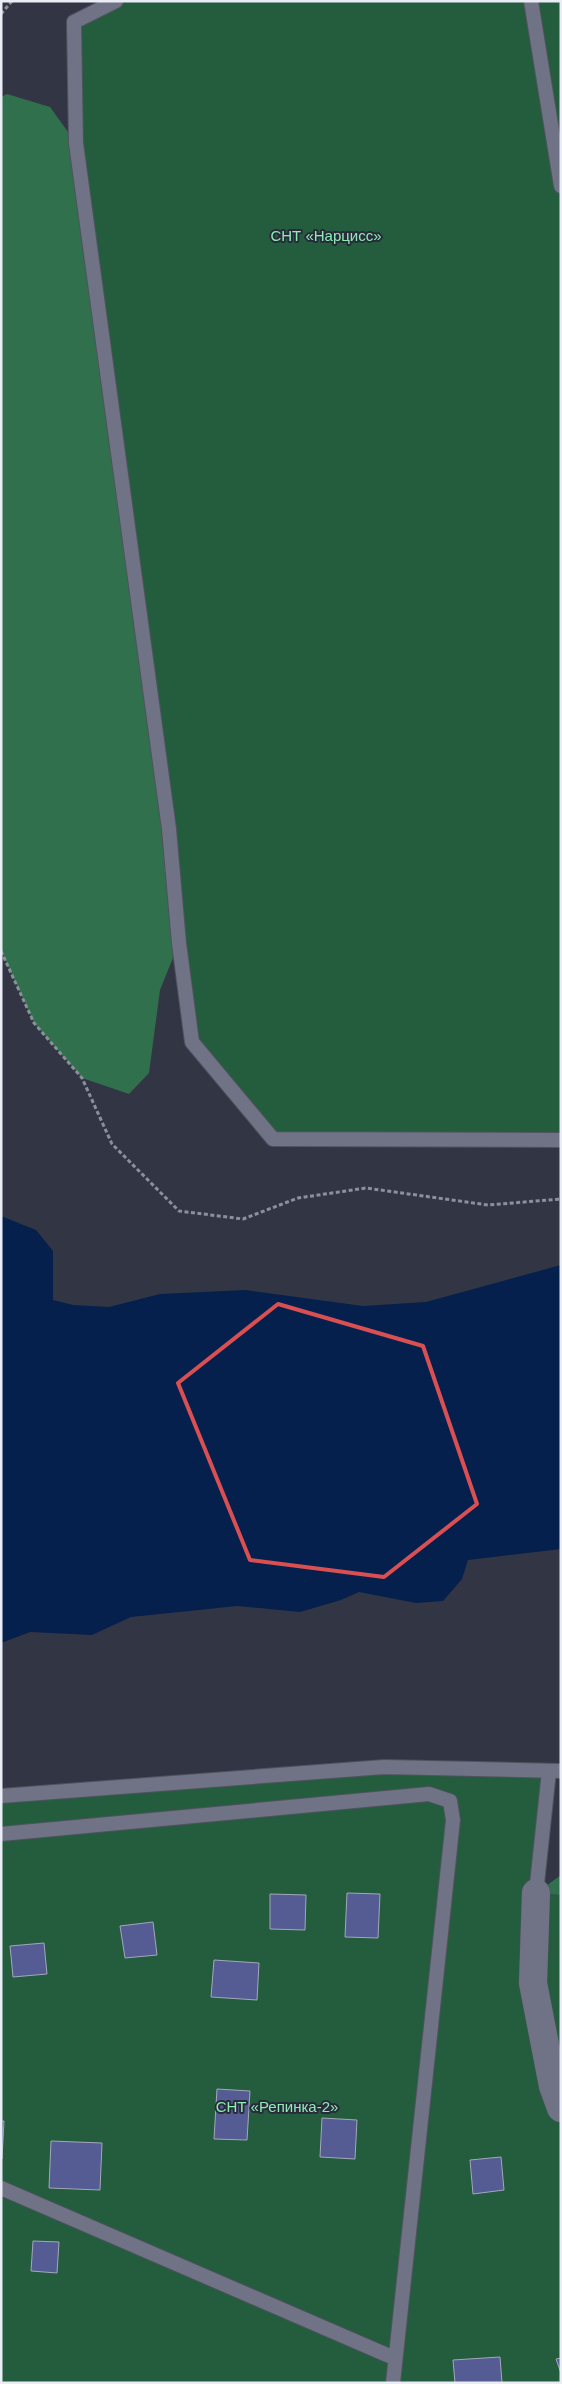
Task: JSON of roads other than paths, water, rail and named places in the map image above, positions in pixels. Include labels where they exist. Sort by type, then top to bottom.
[{"type":"street","points":[[536,1893],[533,1983],[553,2086],[561,2108]]},
{"type":"lane","points":[[116,1],[74,22],[76,144],[169,829],[179,943],[192,1042],[273,1139],[561,1140]]},
{"type":"lane","points":[[531,1],[561,186]]},
{"type":"lane","points":[[1,1796],[384,1767],[555,1771],[536,1893]]},
{"type":"lane","points":[[1,1834],[429,1794],[450,1801],[453,1820],[392,2383]]},
{"type":"lane","points":[[1,2188],[394,2358]]},
{"type":"water","points":[[1,1216],[36,1230],[53,1251],[53,1300],[73,1305],[109,1307],[160,1294],[245,1290],[363,1306],[426,1302],[561,1265],[561,1549],[468,1560],[462,1579],[443,1601],[416,1603],[359,1592],[341,1600],[300,1612],[237,1606],[131,1617],[92,1635],[30,1632],[1,1643]]},
{"type":"park label","name":"СНТ «Нарцисс»","points":[[326,236]]},
{"type":"park label","name":"СНТ «Репинка-2»","points":[[277,2107]]}]
